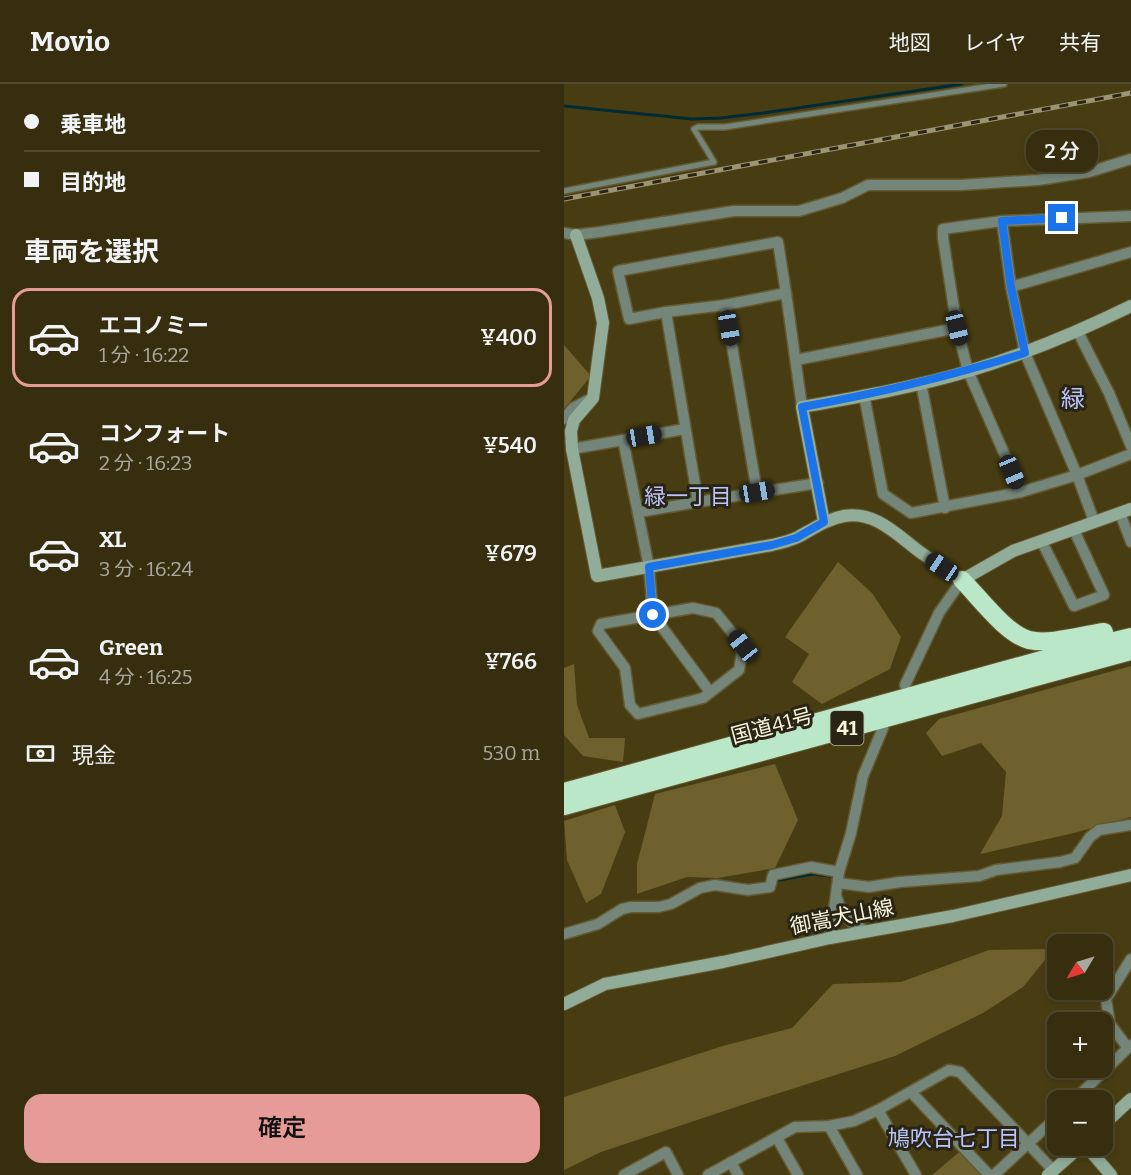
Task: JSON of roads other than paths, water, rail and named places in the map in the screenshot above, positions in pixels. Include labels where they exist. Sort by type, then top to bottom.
[{"type":"highway","points":[[962,580],[1008,627],[1027,639],[1037,641],[1060,639],[1131,628]]},
{"type":"highway","name":"国道41号","points":[[564,792],[1069,652],[1131,637]]},
{"type":"highway","name":"国道41号","points":[[564,807],[1131,651]]},
{"type":"street","points":[[962,580],[922,554],[884,524],[868,516],[844,516],[824,522],[796,538],[772,545],[597,576],[572,449],[572,431],[574,420],[593,398],[603,323],[598,298],[570,234],[734,211],[799,211],[842,198],[868,185],[961,185],[1038,180],[1089,172],[1131,159]]},
{"type":"street","points":[[1021,492],[969,371],[957,328],[943,229],[1002,221],[1131,216]]},
{"type":"street","points":[[1002,221],[1011,287],[1025,353],[1094,521]]},
{"type":"street","points":[[786,293],[725,305],[629,319],[618,272],[778,242],[786,293],[796,360],[802,407],[824,522]]},
{"type":"street","points":[[1011,287],[1131,252]]},
{"type":"street","points":[[725,305],[757,492]]},
{"type":"street","points":[[802,407],[969,371],[1025,353],[1078,332],[1131,306]]},
{"type":"street","points":[[666,312],[698,502]]},
{"type":"street","points":[[796,360],[957,328]]},
{"type":"street","points":[[1078,332],[1109,393],[1131,446]]},
{"type":"street","points":[[921,383],[945,508]]},
{"type":"street","points":[[864,395],[883,494],[911,513],[1021,492],[1077,475],[1131,454]]},
{"type":"street","points":[[564,418],[573,408],[593,398]]},
{"type":"street","points":[[572,449],[685,429]]},
{"type":"street","points":[[623,440],[649,567],[653,615],[710,692]]},
{"type":"street","points":[[639,512],[818,483]]},
{"type":"street","points":[[905,685],[939,613],[962,580],[1013,551],[1126,511],[1131,542]]},
{"type":"street","points":[[1042,542],[1074,606],[1104,595],[1074,530]]},
{"type":"street","points":[[693,608],[716,613],[743,646],[739,670],[710,692],[703,698],[638,714],[630,705],[625,668],[598,631],[601,624],[693,608]]},
{"type":"street","points":[[830,938],[839,877],[863,776],[883,728]]},
{"type":"street","points":[[564,934],[598,924],[622,909],[671,904],[700,888],[715,885],[748,890],[770,886],[773,875],[811,867],[869,887],[900,882],[979,876],[996,870],[1060,862],[1075,858],[1090,837],[1099,830],[1131,825]]},
{"type":"street","name":"御嵩犬山線","points":[[564,1004],[605,984],[723,962],[830,938],[952,916],[1131,876]]},
{"type":"street","points":[[836,895],[840,910],[845,916],[854,925],[867,931]]},
{"type":"street","points":[[1084,1090],[1130,1046],[1110,1024],[1106,999],[1131,959]]},
{"type":"street","points":[[708,1175],[795,1126],[829,1126],[854,1122],[949,1070],[960,1072],[1028,1145],[1050,1173],[1070,1156]]},
{"type":"street","points":[[911,1092],[990,1175]]},
{"type":"street","points":[[1113,1116],[1131,1099]]},
{"type":"street","points":[[878,1110],[916,1175]]},
{"type":"street","points":[[829,1126],[857,1175]]},
{"type":"street","points":[[994,1175],[1047,1127]]},
{"type":"street","points":[[777,1138],[798,1175]]},
{"type":"street","points":[[624,1175],[666,1152],[678,1175]]},
{"type":"street","points":[[1095,1156],[1111,1175]]},
{"type":"street","points":[[731,1162],[738,1175]]},
{"type":"lane","points":[[564,191],[714,162],[694,129],[698,127],[725,127],[1004,84]]},
{"type":"waterway","points":[[564,106],[692,119],[721,118],[962,84]]},
{"type":"waterway","points":[[774,881],[813,874],[836,877]]},
{"type":"railway","points":[[564,199],[1131,93]]},
{"type":"district","name":"緑","points":[[1073,399]]},
{"type":"district","name":"緑一丁目","points":[[688,496]]},
{"type":"district","name":"鳩吹台七丁目","points":[[954,1138]]}]
